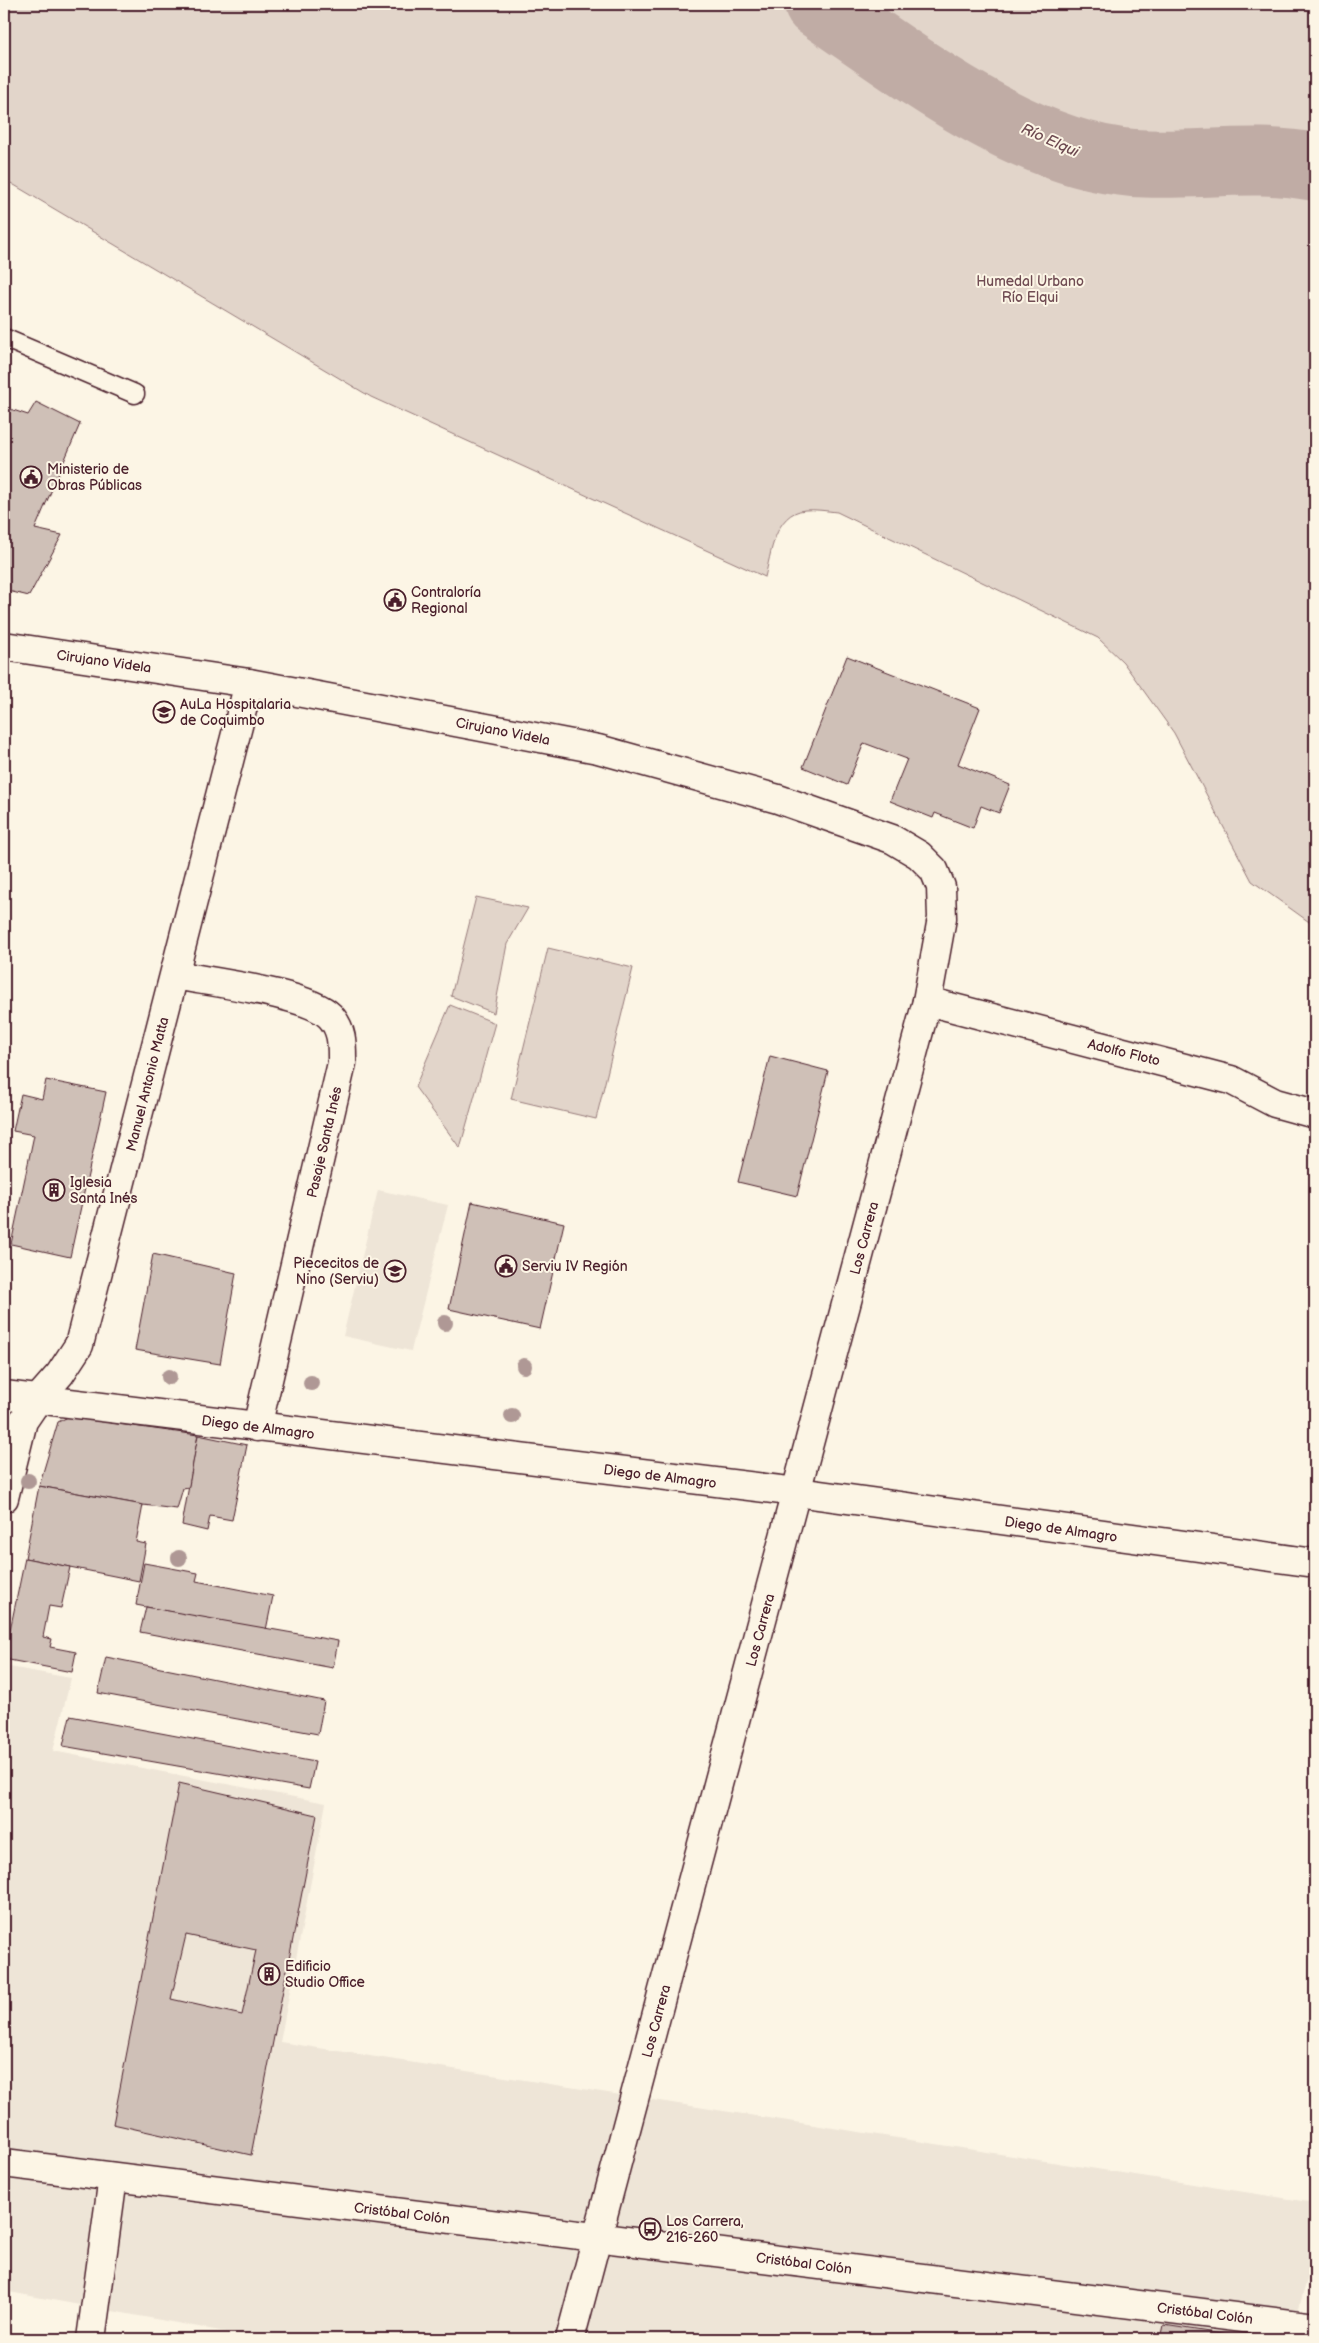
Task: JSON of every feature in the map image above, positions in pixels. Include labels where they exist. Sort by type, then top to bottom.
[{"type":"street","name":"Cirujano Videla","points":[[4,646],[249,682],[598,749],[787,802],[892,839],[919,855],[934,870],[941,887],[942,918]]},
{"type":"street","name":"Manuel Antonio Matta","points":[[4,1498],[20,1430],[28,1412],[55,1381],[80,1345],[249,682]]},
{"type":"street","name":"Los Carrera","points":[[570,2339],[927,1002],[942,918]]},
{"type":"street","name":"Pasaje Santa Inés","points":[[175,975],[286,997],[316,1007],[330,1016],[342,1037],[342,1063],[257,1427]]},
{"type":"street","name":"Adolfo Floto","points":[[927,1002],[1231,1080],[1275,1103],[1315,1114]]},
{"type":"street","name":"Diego de Almagro","points":[[4,1395],[797,1492],[1315,1563]]},
{"type":"street","name":"Cristóbal Colón","points":[[4,2163],[1313,2328]]},
{"type":"street","points":[[91,2339],[113,2177]]},
{"type":"lane","points":[[4,338],[135,394]]},
{"type":"shaded area","name":"Piececitos de Nino (Serviu)","points":[[378,1190],[448,1205],[411,1351],[343,1336]]},
{"type":"shaded area","points":[[4,1666],[71,1678],[53,1751],[326,1803],[280,2042],[1315,2203],[1315,2252],[1290,2339],[264,2339],[4,2291]]},
{"type":"green space","name":"Humedal Urbano Río Elqui","points":[[4,4],[1315,4],[1315,929],[1312,924],[1252,881],[1174,733],[1123,662],[1098,638],[837,512],[805,510],[795,513],[787,519],[780,527],[776,536],[765,577],[371,397],[4,179]]},
{"type":"green space","points":[[476,897],[528,908],[507,944],[494,1013],[451,996]]},
{"type":"green space","points":[[548,948],[633,968],[596,1119],[511,1099]]},
{"type":"green space","points":[[450,1005],[495,1023],[460,1148],[415,1087]]},
{"type":"building","name":"Ministerio de Obras Públicas","points":[[36,402],[80,424],[35,529],[62,535],[29,596],[4,590],[4,407],[28,415]]},
{"type":"building","points":[[847,656],[980,708],[958,764],[1010,785],[999,813],[981,806],[973,828],[935,813],[933,818],[890,801],[907,759],[864,743],[847,785],[803,767]]},
{"type":"building","points":[[770,1056],[828,1071],[797,1196],[738,1182]]},
{"type":"building","name":"Iglesia Santa Inés","points":[[46,1080],[106,1092],[70,1257],[11,1244],[34,1135],[13,1131],[21,1094],[42,1099]]},
{"type":"building","name":"Serviu IV Región","points":[[472,1202],[564,1223],[540,1329],[449,1309]]},
{"type":"building","points":[[153,1254],[236,1273],[220,1364],[135,1350]]},
{"type":"building","points":[[68,1417],[198,1435],[189,1487],[183,1488],[177,1509],[143,1505],[39,1486],[58,1422]]},
{"type":"building","points":[[198,1435],[247,1445],[232,1520],[210,1516],[207,1531],[182,1525]]},
{"type":"building","points":[[39,1486],[143,1505],[136,1542],[146,1544],[139,1581],[25,1558]]},
{"type":"building","points":[[25,1558],[70,1567],[61,1608],[49,1606],[43,1637],[52,1639],[50,1647],[76,1652],[72,1672],[4,1659]]},
{"type":"building","points":[[144,1563],[198,1573],[196,1581],[273,1596],[266,1630],[136,1605]]},
{"type":"building","points":[[146,1607],[338,1641],[333,1668],[140,1632]]},
{"type":"building","points":[[106,1657],[324,1701],[318,1734],[98,1693]]},
{"type":"building","points":[[70,1716],[315,1762],[309,1789],[63,1746]]},
{"type":"building","name":"Edificio Studio Office","points":[[179,1783],[317,1815],[251,2155],[113,2124]],"holes":[[[186,1935],[256,1950],[242,2015],[171,1999]]]},
{"type":"building","points":[[1164,2325],[1254,2339],[1161,2339]]},
{"type":"waterway","name":"Río Elqui","points":[[818,4],[928,79],[968,103],[1008,125],[1050,143],[1091,156],[1133,163],[1270,162],[1315,167]]},
{"type":"place","name":"Ministerio de Obras Públicas","points":[[31,477]]},
{"type":"place","name":"Contraloría Regional","points":[[395,600]]},
{"type":"place","name":"AuLa Hospitalaria de Coquimbo","points":[[164,712]]},
{"type":"place","name":"Iglesia Santa Inés","points":[[54,1190]]},
{"type":"place","name":"Serviu IV Región","points":[[506,1266]]},
{"type":"place","name":"Piececitos de Nino (Serviu)","points":[[395,1271]]},
{"type":"place","name":"Edificio Studio Office","points":[[269,1974]]},
{"type":"place","name":"Los Carrera, 216-260","points":[[650,2229]]}]
